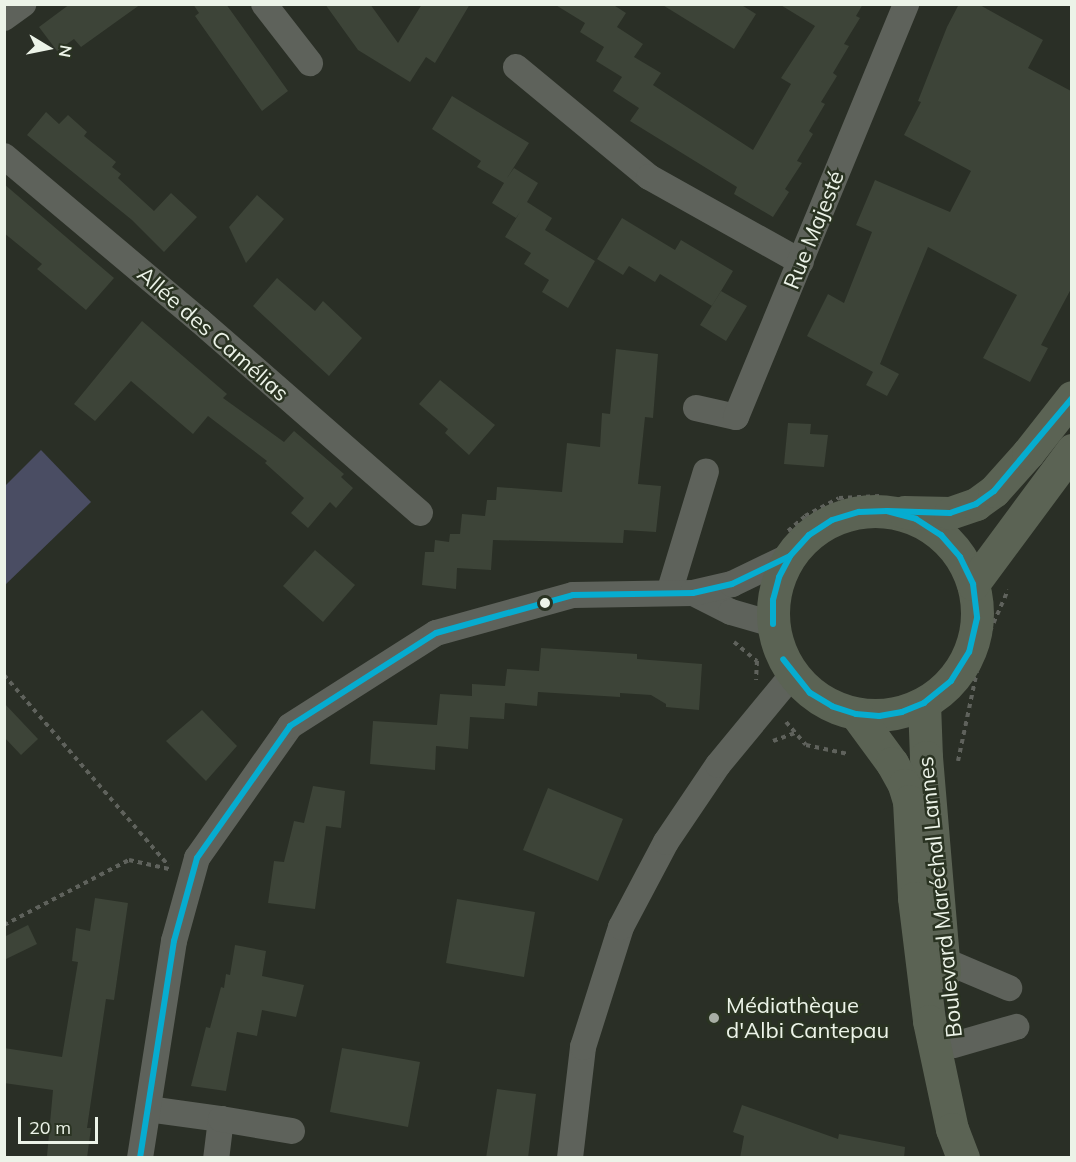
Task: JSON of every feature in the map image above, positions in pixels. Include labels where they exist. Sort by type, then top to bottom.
[{"type":"main road","points":[[887,511],[916,519],[941,535],[960,557],[973,584],[977,618],[969,652],[951,681],[924,703],[902,712],[879,716],[856,714],[825,702],[810,693],[783,659],[773,624],[773,600],[779,577],[790,556],[808,535],[832,520],[859,512],[887,511],[950,513],[976,504],[994,490],[1028,453],[1071,397]]},
{"type":"main road","points":[[973,584],[1071,450]]},
{"type":"main road","name":"Boulevard Maréchal Lannes","points":[[924,703],[947,1013],[970,1115],[987,1158]]},
{"type":"main road","name":"Boulevard Maréchal Lannes","points":[[856,714],[892,763],[904,785],[909,801],[914,898],[929,1022],[952,1129],[963,1158]]},
{"type":"street","points":[[4,18],[23,4]]},
{"type":"street","points":[[264,4],[310,63]]},
{"type":"street","name":"Rue Majesté","points":[[696,408],[736,417],[906,4]]},
{"type":"street","points":[[516,67],[649,177],[801,262]]},
{"type":"street","name":"Allée des Camélias","points":[[4,156],[200,321],[420,513]]},
{"type":"street","points":[[681,593],[706,471]]},
{"type":"street","points":[[140,1158],[174,941],[197,858],[290,726],[436,633],[573,595],[681,593],[732,584],[790,556]]},
{"type":"street","points":[[681,593],[731,612],[773,624]]},
{"type":"street","points":[[570,1158],[583,1047],[621,927],[666,842],[718,765],[793,674]]},
{"type":"street","points":[[943,960],[1009,988]]},
{"type":"street","points":[[954,1045],[1016,1027]]},
{"type":"street","points":[[148,1109],[292,1131]]},
{"type":"street","points":[[216,1158],[221,1119]]},
{"type":"path","points":[[958,764],[977,671],[990,630],[1012,580]]},
{"type":"path","points":[[4,675],[172,870],[129,860],[4,925]]},
{"type":"shaded area","points":[[41,450],[91,502],[5,585],[5,486]]},
{"type":"building","points":[[70,4],[141,4],[81,47],[74,39],[57,51],[39,27]]},
{"type":"building","points":[[193,4],[226,4],[288,91],[262,111],[195,16],[199,13]]},
{"type":"building","points":[[325,4],[370,4],[398,43],[422,4],[470,4],[435,63],[426,57],[410,82],[358,50]]},
{"type":"building","points":[[554,4],[612,4],[626,13],[617,27],[643,44],[634,57],[661,73],[653,85],[753,150],[791,84],[781,78],[815,26],[779,4],[863,4],[856,16],[860,18],[844,44],[849,46],[833,73],[837,76],[821,102],[825,104],[809,131],[813,134],[797,161],[802,163],[785,189],[789,192],[773,217],[734,194],[737,187],[630,121],[639,108],[613,91],[622,77],[596,61],[604,47],[580,32],[585,23]]},
{"type":"building","points":[[661,4],[740,4],[756,14],[734,49]]},
{"type":"building","points":[[959,4],[978,4],[1043,40],[1028,68],[1071,91],[1071,289],[1041,345],[1048,348],[1030,382],[983,358],[1017,295],[928,247],[880,364],[899,374],[887,396],[866,385],[873,372],[807,336],[828,294],[844,303],[872,232],[856,225],[875,180],[950,212],[971,171],[904,135],[921,102],[918,101],[947,27]]},
{"type":"building","points":[[452,96],[529,143],[507,178],[514,168],[538,183],[527,202],[552,218],[545,230],[595,261],[568,308],[542,292],[549,280],[524,264],[531,253],[505,237],[520,212],[516,218],[492,203],[504,183],[477,167],[481,161],[432,129]]},
{"type":"building","points":[[46,112],[59,124],[68,115],[87,132],[84,136],[116,162],[112,167],[121,174],[118,178],[154,211],[171,193],[197,217],[164,252],[132,220],[27,135]]},
{"type":"building","points":[[4,184],[114,278],[86,310],[37,269],[42,264],[4,233]]},
{"type":"building","points":[[257,195],[284,219],[246,263],[229,227]]},
{"type":"building","points":[[622,218],[675,250],[681,240],[733,271],[712,306],[660,274],[655,282],[629,266],[623,275],[597,259]]},
{"type":"building","points":[[277,278],[315,311],[323,301],[362,338],[329,376],[253,306]]},
{"type":"building","points":[[721,291],[747,306],[726,341],[700,325]]},
{"type":"building","points":[[142,321],[227,394],[223,398],[284,442],[294,431],[344,474],[341,477],[353,488],[336,508],[330,502],[308,528],[291,513],[304,498],[265,463],[267,461],[208,416],[193,434],[131,381],[95,421],[74,404]]},
{"type":"building","points":[[616,349],[658,354],[653,418],[645,417],[638,484],[661,486],[656,532],[624,530],[623,543],[493,540],[491,570],[457,568],[456,589],[422,585],[425,552],[434,552],[435,540],[449,542],[450,534],[460,534],[462,514],[485,516],[487,500],[496,500],[497,487],[562,492],[567,443],[600,447],[602,413],[610,414]]},
{"type":"building","points":[[440,380],[495,425],[469,455],[445,433],[448,429],[419,404]]},
{"type":"building","points":[[788,423],[811,424],[810,434],[828,435],[824,467],[784,464]]},
{"type":"building","points":[[315,550],[355,585],[323,622],[283,586]]},
{"type":"building","points":[[541,648],[637,654],[637,659],[702,664],[699,710],[666,707],[666,704],[651,695],[620,693],[620,697],[538,692],[537,706],[505,703],[504,719],[470,717],[468,749],[436,746],[435,770],[370,764],[373,721],[437,725],[440,694],[472,696],[472,684],[505,686],[507,669],[539,671]]},
{"type":"building","points":[[4,703],[38,739],[21,755],[4,737]]},
{"type":"building","points":[[202,710],[237,746],[206,781],[166,741]]},
{"type":"building","points":[[313,786],[345,791],[341,828],[326,826],[315,909],[268,903],[274,861],[284,862],[294,821],[304,823]]},
{"type":"building","points":[[548,788],[623,819],[598,881],[523,850]]},
{"type":"building","points":[[95,898],[128,903],[114,1000],[106,999],[87,1128],[91,1128],[87,1158],[57,1158],[47,1156],[53,1090],[4,1083],[4,1048],[62,1057],[78,962],[72,961],[76,928],[90,931]]},
{"type":"building","points":[[457,899],[535,912],[524,977],[446,963]]},
{"type":"building","points":[[28,925],[37,944],[4,960],[4,937]]},
{"type":"building","points":[[235,945],[266,951],[262,976],[304,985],[296,1017],[262,1010],[257,1036],[237,1032],[226,1091],[191,1086],[206,1027],[210,1028],[221,987],[224,988],[226,974],[230,975]]},
{"type":"building","points":[[342,1048],[420,1062],[408,1127],[330,1112]]},
{"type":"building","points":[[497,1089],[536,1094],[528,1158],[486,1158]]},
{"type":"building","points":[[742,1105],[838,1139],[839,1134],[905,1147],[904,1158],[740,1158],[744,1136],[733,1132]]},
{"type":"transit line","points":[[887,511],[950,513],[976,504],[994,491],[1072,398]]},
{"type":"transit line","points":[[773,624],[773,600],[779,577],[790,556],[809,535],[832,520],[859,512],[887,511],[916,519],[941,535],[960,557],[973,584],[977,618],[969,652],[951,681],[924,703],[902,712],[879,716],[856,714],[832,706],[810,693],[783,659]]},
{"type":"transit line","points":[[140,1158],[174,941],[197,858],[290,726],[436,633],[573,595],[693,593],[732,584],[790,556]]},
{"type":"place","name":"Médiathèque d'Albi Cantepau","points":[[714,1018]]}]
